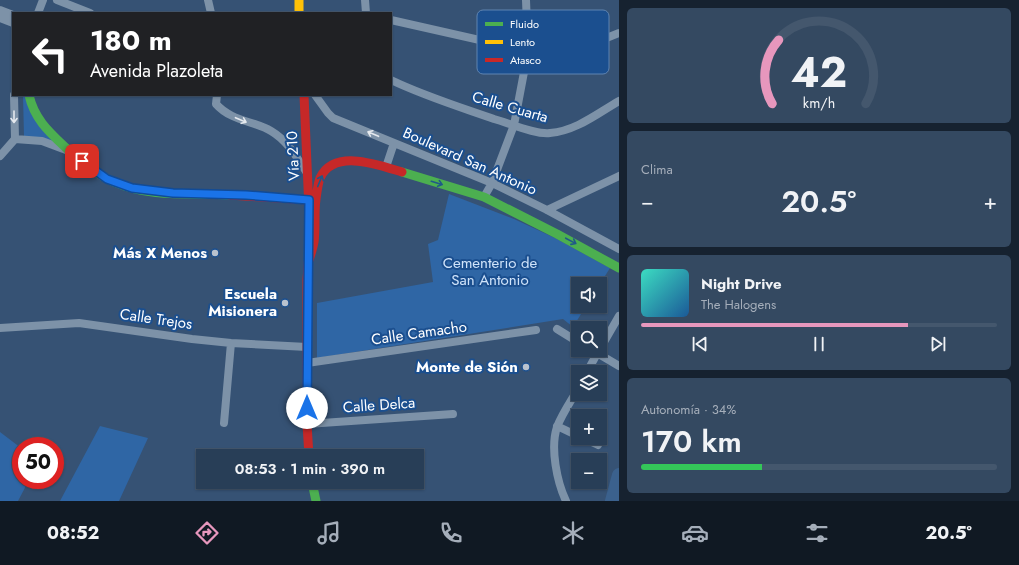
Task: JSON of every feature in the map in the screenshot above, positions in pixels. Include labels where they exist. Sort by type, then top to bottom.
[{"type":"street","points":[[38,12],[43,0]]},
{"type":"street","points":[[57,0],[87,12]]},
{"type":"street","points":[[208,0],[211,12]]},
{"type":"street","points":[[299,0],[299,12]]},
{"type":"street","points":[[365,0],[366,12]]},
{"type":"street","points":[[526,0],[526,10]]},
{"type":"street","points":[[0,10],[12,15]]},
{"type":"street","points":[[0,18],[12,23]]},
{"type":"street","points":[[392,20],[477,40]]},
{"type":"street","points":[[609,37],[619,33]]},
{"type":"street","points":[[484,197],[492,183],[514,125],[524,74]]},
{"type":"street","name":"Calle Cuarta","points":[[392,80],[449,103],[543,133],[558,132],[575,127],[619,101]]},
{"type":"street","points":[[0,156],[15,139],[14,96]]},
{"type":"street","points":[[29,96],[34,113],[42,126],[69,152],[107,179],[132,188],[173,193],[246,195],[309,200]]},
{"type":"street","points":[[217,96],[216,104],[220,108],[238,119],[271,131],[287,143],[308,174]]},
{"type":"street","name":"Vía 210","points":[[304,96],[309,200],[307,347],[309,449]]},
{"type":"street","name":"Boulevard San Antonio","points":[[316,96],[333,118],[492,183],[547,210],[619,249]]},
{"type":"street","points":[[15,139],[42,141],[69,152]]},
{"type":"street","points":[[386,167],[394,143]]},
{"type":"street","name":"Boulevard San Antonio","points":[[309,260],[314,243],[320,178],[327,168],[338,162],[351,160],[386,167],[484,197],[557,234],[619,268]]},
{"type":"street","points":[[547,210],[619,176]]},
{"type":"street","points":[[607,335],[619,316]]},
{"type":"street","name":"Calle Trejos","points":[[0,328],[79,323],[231,343],[307,347]]},
{"type":"street","points":[[556,329],[571,338]]},
{"type":"street","name":"Calle Camacho","points":[[307,363],[536,330]]},
{"type":"street","points":[[224,423],[231,343]]},
{"type":"street","points":[[607,357],[619,366]]},
{"type":"street","points":[[566,501],[560,483],[555,454],[554,437],[558,426],[572,401]]},
{"type":"street","name":"Calle Delca","points":[[307,424],[454,414]]},
{"type":"street","points":[[558,426],[571,432]]},
{"type":"street","points":[[313,489],[316,501]]},
{"type":"green space","points":[[23,96],[27,96],[57,146],[24,136]]},
{"type":"green space","name":"Cementerio de San Antonio","points":[[449,194],[514,219],[555,238],[610,268],[604,277],[571,277],[571,313],[582,313],[577,321],[571,321],[571,325],[563,319],[317,358],[317,303],[433,282],[428,244],[438,240]]},
{"type":"green space","points":[[100,426],[148,438],[119,501],[60,501]]},
{"type":"green space","points":[[0,432],[12,441],[12,489],[24,489],[18,501],[0,501]]},
{"type":"waterway","points":[[612,501],[619,475]]},
{"type":"traffic: fast","points":[[29,96],[34,111],[47,130],[82,162],[107,179],[127,187],[156,193],[229,195]]},
{"type":"traffic: fast","points":[[402,172],[484,197],[557,234],[619,268]]},
{"type":"traffic: fast","points":[[313,489],[316,501]]},
{"type":"traffic: slow","points":[[299,0],[299,12]]},
{"type":"traffic: jam","points":[[304,96],[309,210]]},
{"type":"traffic: jam","points":[[309,260],[314,242],[315,204],[318,185],[320,178],[327,169],[335,163],[358,161],[402,172]]},
{"type":"traffic: jam","points":[[229,195],[309,200]]},
{"type":"traffic: jam","points":[[309,253],[307,280],[307,424],[309,449]]},
{"type":"place","name":"Más X Menos","points":[[215,253]]},
{"type":"place","name":"Escuela Misionera","points":[[285,303]]},
{"type":"place","name":"Monte de Sión","points":[[526,367]]},
{"type":"route","points":[[82,161],[107,179],[120,185],[132,188],[173,193],[246,195],[309,200],[307,408]]}]
